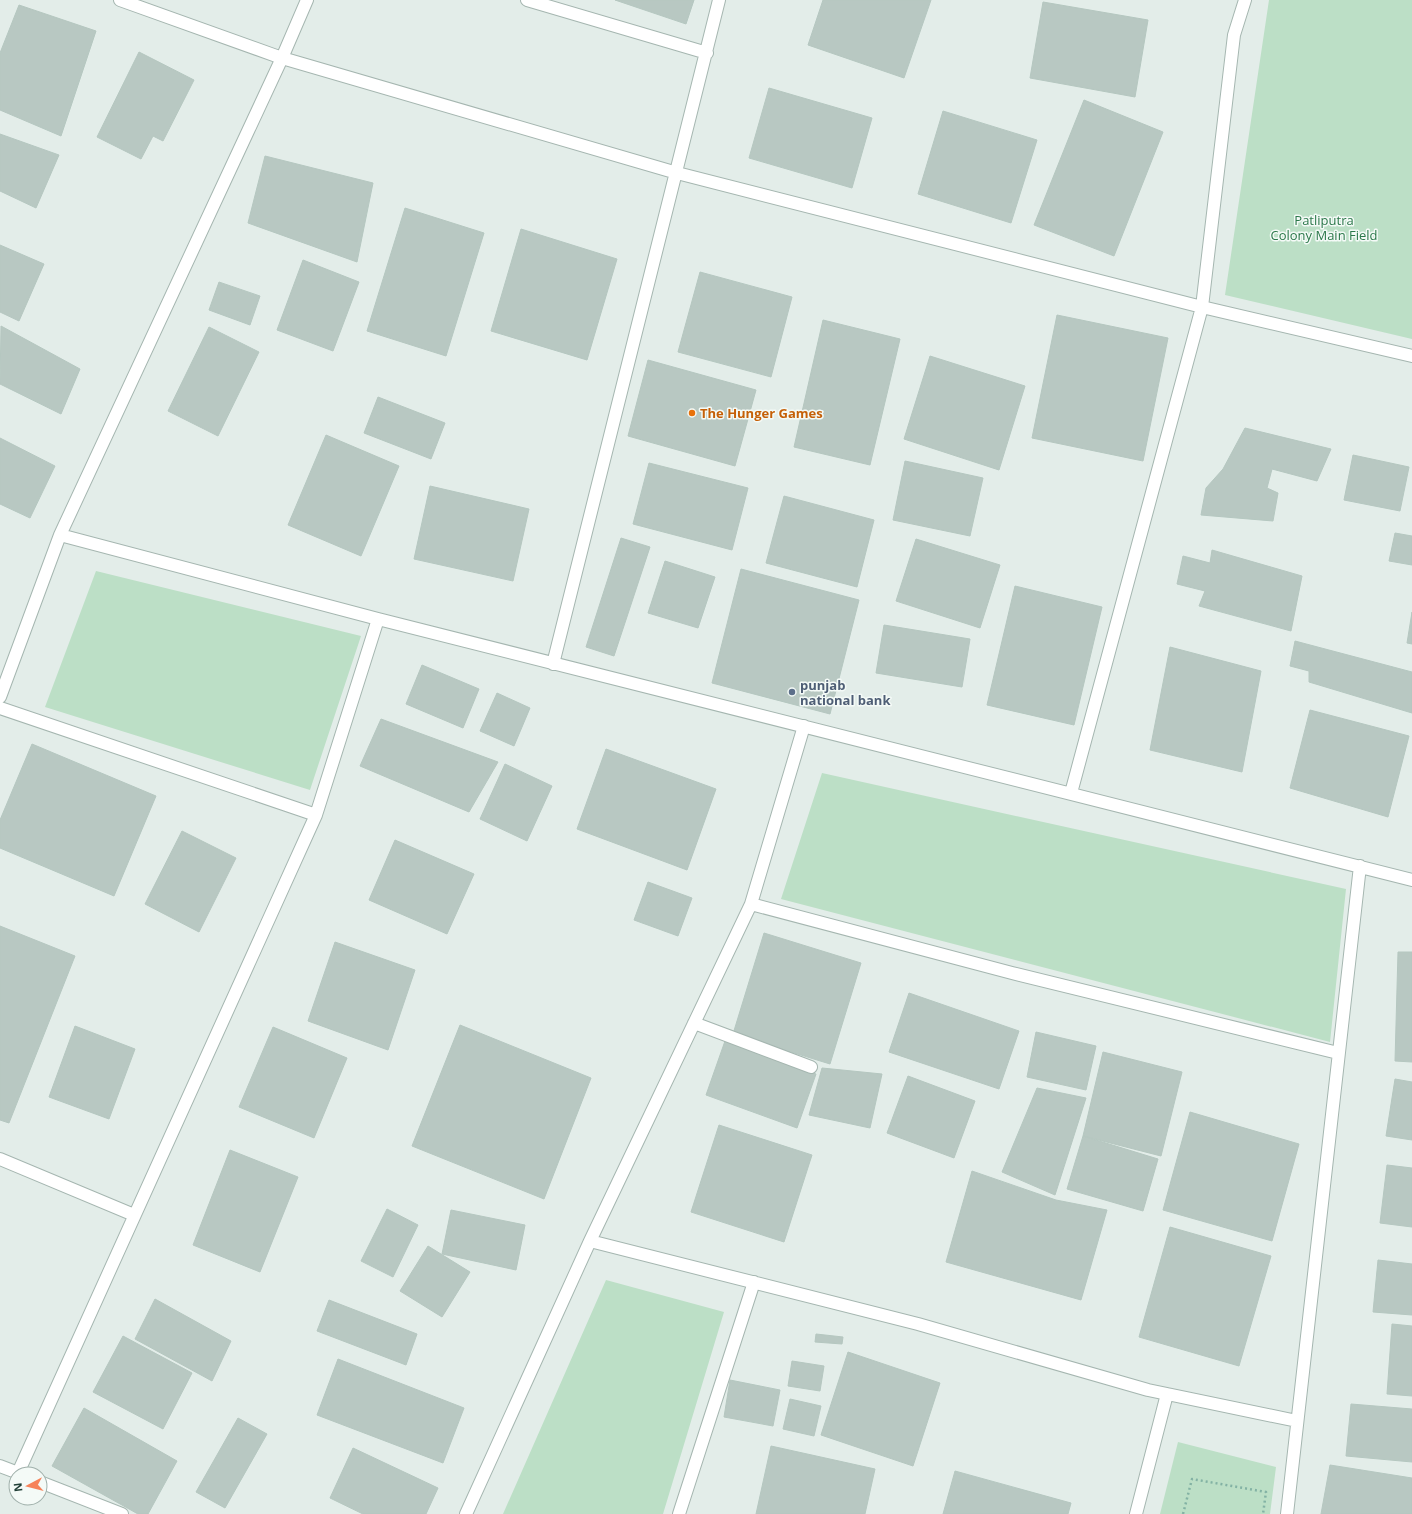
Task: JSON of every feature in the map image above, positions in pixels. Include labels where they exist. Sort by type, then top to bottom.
[{"type":"street","points":[[120,0],[282,58],[677,173],[1202,307],[1412,356]]},
{"type":"street","points":[[0,697],[60,535],[282,58],[307,0]]},
{"type":"street","points":[[527,0],[707,53]]},
{"type":"street","points":[[553,664],[707,53],[719,0]]},
{"type":"street","points":[[1071,793],[1202,307],[1234,35],[1245,0]]},
{"type":"street","points":[[60,535],[553,664],[1071,793],[1412,880]]},
{"type":"street","points":[[23,1466],[134,1215],[316,815],[378,619]]},
{"type":"street","points":[[0,708],[316,815]]},
{"type":"street","points":[[466,1514],[590,1241],[751,904],[804,726]]},
{"type":"street","points":[[1287,1514],[1360,866]]},
{"type":"street","points":[[751,904],[1012,973],[1338,1053]]},
{"type":"street","points":[[694,1023],[811,1067]]},
{"type":"street","points":[[0,1159],[134,1215]]},
{"type":"street","points":[[590,1241],[918,1324],[1148,1390],[1297,1421]]},
{"type":"street","points":[[679,1514],[754,1282]]},
{"type":"street","points":[[1136,1514],[1167,1394]]},
{"type":"street","points":[[48,1485],[122,1514]]},
{"type":"path","points":[[1183,1514],[1192,1479],[1266,1492],[1264,1514]]},
{"type":"green space","name":"Patliputra Colony Main Field","points":[[1269,0],[1412,0],[1412,339],[1225,295]]},
{"type":"green space","points":[[96,571],[361,636],[310,790],[45,707]]},
{"type":"green space","points":[[822,773],[1346,889],[1330,1042],[781,899]]},
{"type":"green space","points":[[606,1280],[724,1312],[663,1514],[503,1514]]},
{"type":"green space","points":[[1178,1442],[1276,1467],[1270,1514],[1160,1514]]},
{"type":"building","points":[[615,0],[694,0],[686,24]]},
{"type":"building","points":[[823,0],[931,0],[904,78],[808,45]]},
{"type":"building","points":[[1043,2],[1148,20],[1135,97],[1030,78]]},
{"type":"building","points":[[19,5],[96,31],[61,136],[0,110],[0,53]]},
{"type":"building","points":[[139,52],[194,80],[163,141],[153,136],[141,159],[97,137]]},
{"type":"building","points":[[769,88],[872,118],[852,188],[749,158]]},
{"type":"building","points":[[1084,100],[1163,132],[1114,256],[1034,225]]},
{"type":"building","points":[[943,111],[1037,140],[1011,223],[918,194]]},
{"type":"building","points":[[0,134],[59,155],[36,208],[0,191]]},
{"type":"building","points":[[265,156],[373,183],[357,262],[248,223]]},
{"type":"building","points":[[405,208],[484,233],[446,356],[367,331]]},
{"type":"building","points":[[521,229],[617,259],[587,360],[491,331]]},
{"type":"building","points":[[0,245],[44,264],[19,321],[0,312]]},
{"type":"building","points":[[303,260],[359,282],[333,351],[277,330]]},
{"type":"building","points":[[700,272],[792,297],[771,377],[678,352]]},
{"type":"building","points":[[219,282],[260,296],[250,325],[209,310]]},
{"type":"building","points":[[1057,315],[1168,338],[1143,461],[1032,438]]},
{"type":"building","points":[[823,320],[900,339],[870,465],[794,447]]},
{"type":"building","points":[[1,326],[80,369],[61,414],[0,384]]},
{"type":"building","points":[[209,327],[259,352],[218,436],[168,411]]},
{"type":"building","points":[[930,356],[1025,386],[999,470],[904,439]]},
{"type":"building","name":"The Hunger Games","points":[[648,360],[756,390],[735,466],[628,436]]},
{"type":"building","points":[[378,397],[445,423],[431,459],[364,433]]},
{"type":"building","points":[[1245,428],[1331,449],[1317,481],[1272,469],[1267,488],[1278,493],[1273,521],[1201,515],[1206,488],[1223,469]]},
{"type":"building","points":[[326,435],[399,466],[361,556],[288,525]]},
{"type":"building","points":[[0,438],[55,466],[30,518],[0,504]]},
{"type":"building","points":[[1353,455],[1409,467],[1400,511],[1344,500]]},
{"type":"building","points":[[905,461],[983,478],[970,536],[893,520]]},
{"type":"building","points":[[649,463],[748,488],[732,550],[633,524]]},
{"type":"building","points":[[430,486],[529,509],[513,581],[414,559]]},
{"type":"building","points":[[784,496],[874,520],[857,587],[766,563]]},
{"type":"building","points":[[1395,533],[1412,536],[1412,565],[1389,561]]},
{"type":"building","points":[[621,538],[650,547],[614,656],[586,647]]},
{"type":"building","points":[[916,539],[1000,565],[980,628],[896,601]]},
{"type":"building","points":[[1212,550],[1302,576],[1291,631],[1199,606],[1205,591],[1177,584],[1183,556],[1210,563]]},
{"type":"building","points":[[665,561],[715,577],[698,628],[648,613]]},
{"type":"building","points":[[741,569],[859,600],[830,714],[712,683]]},
{"type":"building","points":[[1015,586],[1102,607],[1074,725],[987,705]]},
{"type":"building","points":[[1412,612],[1412,644],[1407,643]]},
{"type":"building","points":[[884,625],[970,639],[962,687],[876,673]]},
{"type":"building","points":[[1295,641],[1412,672],[1412,713],[1309,682],[1309,671],[1290,666]]},
{"type":"building","points":[[1170,647],[1261,671],[1242,772],[1150,750]]},
{"type":"building","points":[[422,665],[479,689],[463,728],[406,704]]},
{"type":"building","points":[[497,693],[530,708],[514,746],[480,731]]},
{"type":"building","points":[[1310,710],[1409,736],[1388,817],[1290,788]]},
{"type":"building","points":[[381,719],[498,762],[469,812],[360,766]]},
{"type":"building","points":[[32,744],[156,796],[114,896],[0,848],[0,820]]},
{"type":"building","points":[[606,749],[716,789],[687,870],[577,829]]},
{"type":"building","points":[[505,764],[552,786],[527,841],[480,819]]},
{"type":"building","points":[[182,831],[236,858],[199,932],[145,904]]},
{"type":"building","points":[[395,840],[474,874],[447,934],[369,900]]},
{"type":"building","points":[[648,882],[692,898],[678,936],[634,920]]},
{"type":"building","points":[[0,926],[75,956],[9,1123],[0,1120]]},
{"type":"building","points":[[764,933],[861,963],[830,1064],[733,1034]]},
{"type":"building","points":[[335,942],[415,970],[388,1050],[308,1021]]},
{"type":"building","points":[[1398,952],[1412,952],[1412,1062],[1395,1061]]},
{"type":"building","points":[[909,993],[1019,1031],[999,1089],[889,1052]]},
{"type":"building","points":[[460,1025],[591,1078],[544,1199],[412,1146]]},
{"type":"building","points":[[75,1026],[135,1049],[109,1119],[49,1097]]},
{"type":"building","points":[[273,1027],[347,1058],[314,1138],[239,1107]]},
{"type":"building","points":[[1036,1032],[1096,1046],[1086,1090],[1027,1077]]},
{"type":"building","points":[[725,1041],[816,1074],[797,1128],[706,1095]]},
{"type":"building","points":[[1103,1052],[1182,1072],[1161,1156],[1083,1136]]},
{"type":"building","points":[[822,1068],[882,1074],[870,1128],[809,1115]]},
{"type":"building","points":[[908,1076],[975,1101],[954,1158],[887,1133]]},
{"type":"building","points":[[1395,1079],[1412,1082],[1412,1140],[1386,1136]]},
{"type":"building","points":[[1037,1088],[1086,1098],[1055,1195],[1002,1172]]},
{"type":"building","points":[[1190,1112],[1299,1144],[1272,1241],[1163,1210]]},
{"type":"building","points":[[719,1125],[812,1155],[784,1242],[691,1212]]},
{"type":"building","points":[[1083,1136],[1158,1159],[1143,1211],[1067,1189]]},
{"type":"building","points":[[230,1150],[298,1177],[260,1272],[193,1245]]},
{"type":"building","points":[[1387,1165],[1412,1168],[1412,1227],[1380,1223]]},
{"type":"building","points":[[972,1171],[1056,1200],[1107,1210],[1081,1300],[946,1262]]},
{"type":"building","points":[[387,1209],[418,1225],[393,1277],[361,1261]]},
{"type":"building","points":[[451,1210],[525,1225],[516,1270],[442,1254]]},
{"type":"building","points":[[1170,1227],[1271,1256],[1239,1366],[1139,1337]]},
{"type":"building","points":[[428,1246],[470,1272],[442,1317],[400,1291]]},
{"type":"building","points":[[1378,1260],[1412,1264],[1412,1315],[1373,1312]]},
{"type":"building","points":[[155,1299],[231,1341],[212,1381],[135,1339]]},
{"type":"building","points":[[329,1300],[417,1334],[406,1365],[317,1331]]},
{"type":"building","points":[[1392,1324],[1412,1326],[1412,1396],[1387,1394]]},
{"type":"building","points":[[816,1334],[843,1337],[842,1344],[815,1342]]},
{"type":"building","points":[[123,1336],[192,1373],[163,1429],[93,1392]]},
{"type":"building","points":[[848,1352],[940,1383],[913,1466],[821,1435]]},
{"type":"building","points":[[338,1359],[464,1408],[443,1463],[317,1415]]},
{"type":"building","points":[[792,1361],[824,1366],[820,1391],[788,1386]]},
{"type":"building","points":[[730,1380],[780,1390],[773,1426],[724,1417]]},
{"type":"building","points":[[790,1399],[821,1406],[814,1436],[783,1429]]},
{"type":"building","points":[[1351,1404],[1412,1409],[1412,1462],[1346,1456]]},
{"type":"building","points":[[84,1408],[177,1461],[148,1514],[138,1514],[52,1466]]},
{"type":"building","points":[[238,1418],[267,1434],[225,1508],[196,1492]]},
{"type":"building","points":[[771,1446],[875,1469],[865,1514],[756,1514]]},
{"type":"building","points":[[353,1448],[438,1488],[426,1514],[363,1514],[330,1498]]},
{"type":"building","points":[[1330,1465],[1412,1478],[1412,1514],[1321,1514]]},
{"type":"building","points":[[955,1471],[1071,1503],[1068,1514],[943,1514]]},
{"type":"place","name":"The Hunger Games","points":[[692,413]]},
{"type":"place","name":"punjab national bank","points":[[792,692]]}]
